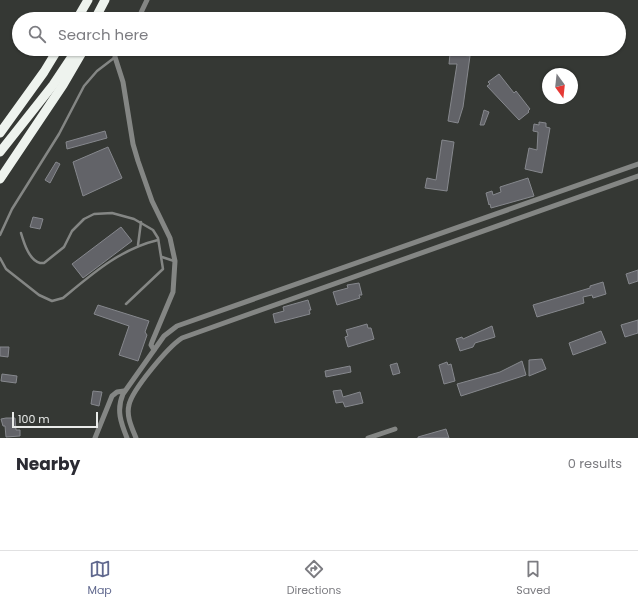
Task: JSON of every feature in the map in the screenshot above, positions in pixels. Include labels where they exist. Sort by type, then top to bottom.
[{"type":"highway","points":[[81,12],[88,0]]},
{"type":"highway","points":[[99,12],[105,0]]},
{"type":"highway","points":[[0,133],[54,56]]},
{"type":"highway","points":[[0,152],[53,85],[73,56]]},
{"type":"highway","points":[[0,179],[80,56]]},
{"type":"street","points":[[142,12],[148,0]]},
{"type":"street","points":[[115,57],[123,82],[133,144],[152,201],[170,238],[175,261],[173,292],[151,345],[154,350]]},
{"type":"street","points":[[127,438],[119,414],[119,404],[124,391],[168,332],[183,324],[638,164]]},
{"type":"street","points":[[136,438],[128,416],[130,400],[166,352],[182,338],[638,176]]},
{"type":"street","points":[[94,438],[112,396],[120,391],[124,391]]},
{"type":"street","points":[[368,438],[395,428]]},
{"type":"lane","points":[[0,235],[12,209],[59,134],[84,86],[97,71],[115,57]]},
{"type":"lane","points":[[21,233],[34,261],[42,263],[60,251],[67,243],[70,234],[75,227],[94,214],[121,214],[141,222],[153,230],[158,240],[164,265],[161,273],[126,304]]},
{"type":"lane","points":[[138,246],[141,222]]},
{"type":"lane","points":[[0,258],[6,269],[33,290],[45,299],[56,301],[63,298],[111,260],[138,246],[158,240]]},
{"type":"lane","points":[[162,257],[175,261]]},
{"type":"building","points":[[450,56],[470,56],[463,107],[458,123],[448,121],[457,64],[449,64]]},
{"type":"building","points":[[499,74],[514,93],[516,91],[530,109],[528,111],[529,112],[519,120],[487,86],[490,84],[488,82]]},
{"type":"building","points":[[484,110],[489,112],[484,125],[480,125]]},
{"type":"building","points":[[539,122],[546,123],[546,127],[550,128],[542,173],[525,169],[529,148],[537,150],[538,132],[533,131],[534,124],[539,125]]},
{"type":"building","points":[[105,131],[107,138],[67,149],[66,142]]},
{"type":"building","points":[[442,140],[454,142],[447,191],[425,188],[427,178],[436,180]]},
{"type":"building","points":[[108,147],[122,178],[83,196],[73,162]]},
{"type":"building","points":[[56,162],[60,164],[50,183],[45,180]]},
{"type":"building","points":[[528,178],[534,196],[491,208],[486,193],[492,191],[493,195],[501,192],[500,187]]},
{"type":"building","points":[[33,217],[43,219],[40,229],[30,227]]},
{"type":"building","points":[[121,227],[132,241],[83,278],[72,264]]},
{"type":"building","points":[[638,270],[638,281],[629,284],[626,274]]},
{"type":"building","points":[[603,282],[606,294],[593,298],[592,295],[583,297],[584,303],[537,317],[533,305],[590,288],[590,286]]},
{"type":"building","points":[[359,283],[362,295],[359,295],[360,298],[337,305],[333,292],[348,288],[347,285]]},
{"type":"building","points":[[308,300],[311,310],[309,310],[310,314],[275,323],[273,314],[284,311],[283,307]]},
{"type":"building","points":[[98,305],[149,321],[145,332],[147,335],[138,361],[119,355],[129,326],[94,314]]},
{"type":"building","points":[[638,320],[638,333],[625,337],[621,325]]},
{"type":"building","points":[[367,324],[368,328],[371,328],[374,339],[348,347],[345,337],[348,336],[346,330]]},
{"type":"building","points":[[492,326],[495,337],[475,343],[473,347],[460,351],[456,339],[462,337],[463,339]]},
{"type":"building","points":[[601,331],[606,343],[573,355],[569,343]]},
{"type":"building","points":[[0,347],[9,347],[8,357],[0,356]]},
{"type":"building","points":[[542,359],[546,369],[529,376],[529,360]]},
{"type":"building","points":[[522,361],[526,375],[461,396],[457,384],[500,372]]},
{"type":"building","points":[[447,362],[448,365],[451,364],[455,381],[444,384],[439,365]]},
{"type":"building","points":[[397,363],[400,373],[393,375],[390,365]]},
{"type":"building","points":[[350,366],[351,372],[326,377],[325,371]]},
{"type":"building","points":[[2,374],[17,376],[16,383],[1,381]]},
{"type":"building","points":[[341,390],[343,397],[360,392],[363,403],[345,407],[343,402],[336,403],[333,391]]},
{"type":"building","points":[[93,391],[102,392],[99,406],[91,404]]},
{"type":"building","points":[[15,418],[16,430],[20,430],[20,436],[6,437],[5,426],[3,426],[1,419]]},
{"type":"building","points":[[446,429],[449,438],[418,438],[418,437]]}]
